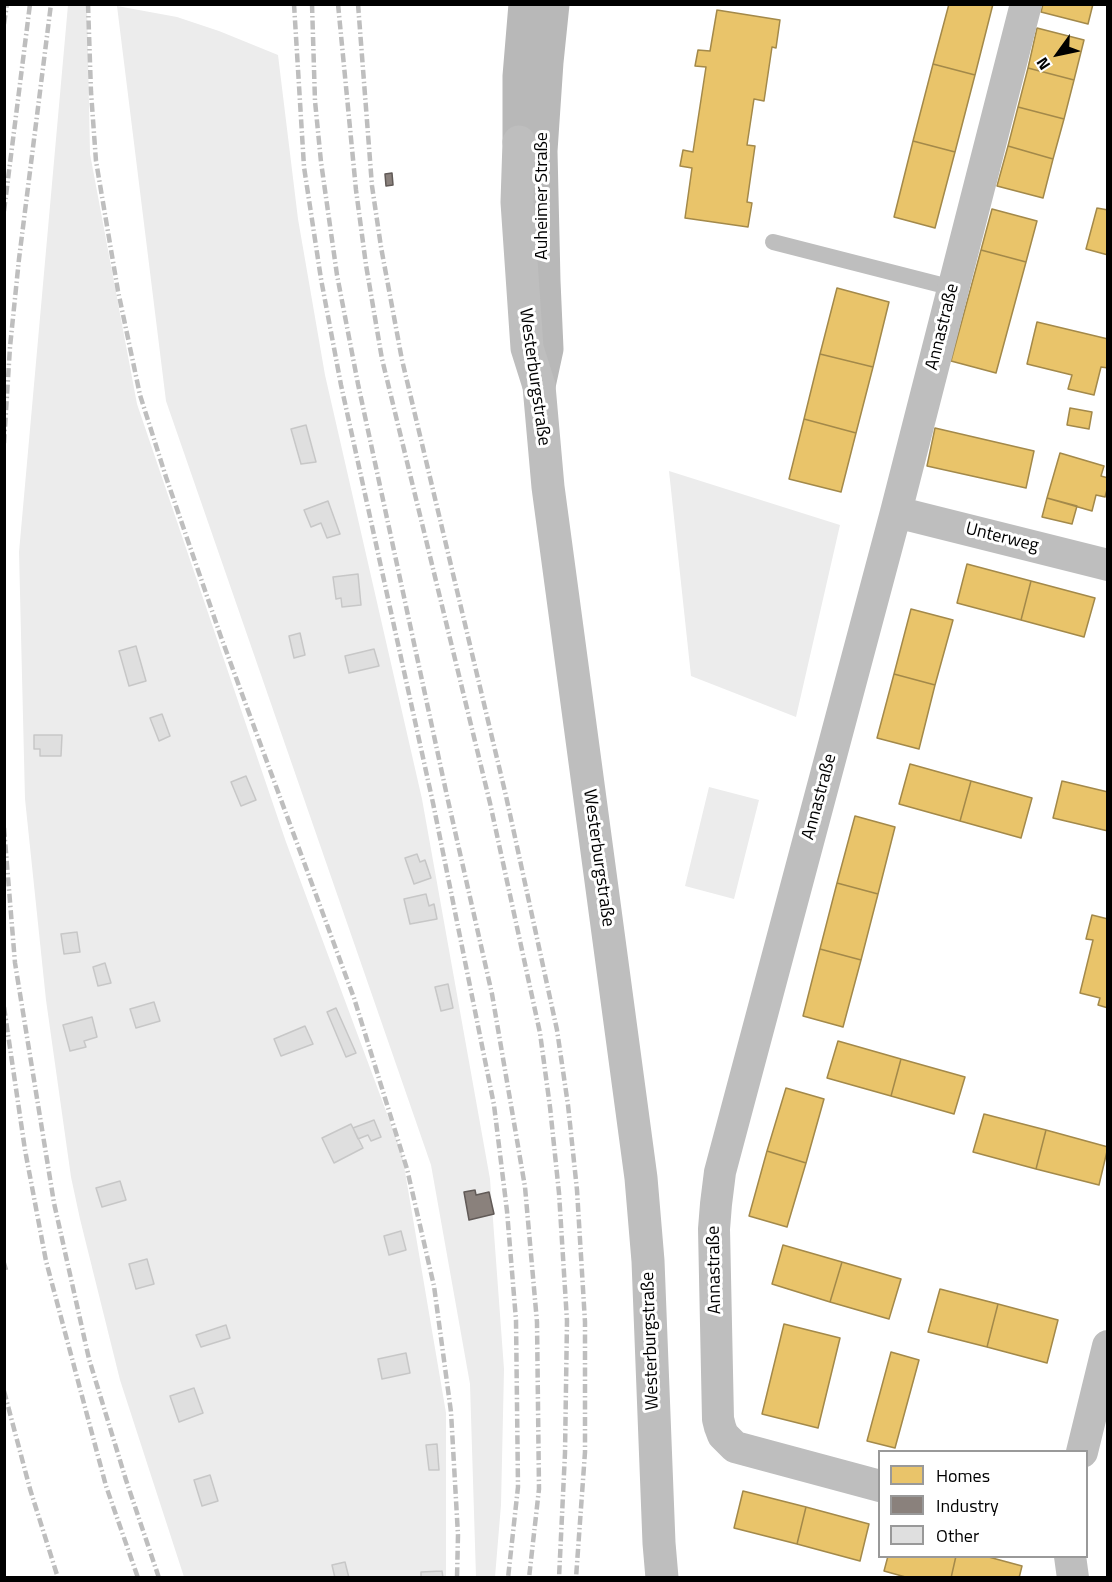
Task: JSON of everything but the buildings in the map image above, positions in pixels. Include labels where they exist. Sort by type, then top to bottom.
[{"type":"main road","name":"Auheimer Straße","points":[[519,142],[519,76],[525,4]]},
{"type":"main road","name":"Auheimer Straße","points":[[539,386],[548,349],[544,281],[542,152],[553,4]]},
{"type":"main road","name":"Westerburgstraße","points":[[519,142],[517,202],[527,348],[539,386],[548,486],[641,1178],[648,1261],[662,1578]]},
{"type":"street","name":"Annastraße","points":[[878,1486],[735,1447],[723,1435],[718,1419],[714,1229],[720,1172],[896,512],[1026,4]]},
{"type":"street","name":"Unterweg","points":[[896,512],[1107,565]]},
{"type":"street","points":[[1082,1450],[1107,1346]]},
{"type":"street","points":[[1070,1558],[1073,1578]]},
{"type":"lane","points":[[773,242],[953,288]]},
{"type":"shaded area","points":[[68,5],[87,5],[90,154],[137,404],[286,842],[402,1154],[446,1413],[446,1577],[184,1577],[120,1380],[80,1219],[71,1177],[46,1000],[25,799],[19,552]]},
{"type":"shaded area","points":[[117,6],[177,17],[278,55],[298,219],[325,375],[422,799],[490,1179],[504,1369],[501,1505],[495,1577],[476,1577],[470,1384],[431,1165],[166,401]]},
{"type":"shaded area","points":[[669,471],[840,525],[796,717],[691,676]]},
{"type":"shaded area","points":[[709,787],[759,800],[734,899],[685,886]]},
{"type":"railway","points":[[4,24],[7,4]]},
{"type":"railway","points":[[4,211],[30,4]]},
{"type":"railway","points":[[4,443],[10,347],[19,259],[51,4]]},
{"type":"railway","points":[[88,4],[96,161],[118,291],[140,395],[221,637],[354,998],[407,1169],[434,1286],[451,1412],[458,1535],[457,1578]]},
{"type":"railway","points":[[294,4],[304,167],[321,279],[341,385],[433,803],[494,1105],[507,1211],[516,1320],[518,1487],[508,1578]]},
{"type":"railway","points":[[312,4],[315,101],[337,275],[358,384],[492,994],[525,1187],[537,1322],[539,1489],[529,1578]]},
{"type":"railway","points":[[338,4],[356,190],[382,359],[490,803],[540,1033],[559,1193],[567,1321],[565,1453],[559,1578]]},
{"type":"railway","points":[[358,4],[372,186],[402,360],[506,796],[557,1030],[568,1105],[577,1190],[585,1322],[585,1452],[576,1578]]},
{"type":"railway","points":[[4,828],[15,963],[54,1203],[89,1359],[159,1578]]},
{"type":"railway","points":[[4,1007],[25,1150],[46,1261],[106,1486],[138,1578]]},
{"type":"railway","points":[[4,1263],[6,1270]]},
{"type":"railway","points":[[4,1391],[30,1489],[58,1578]]}]
